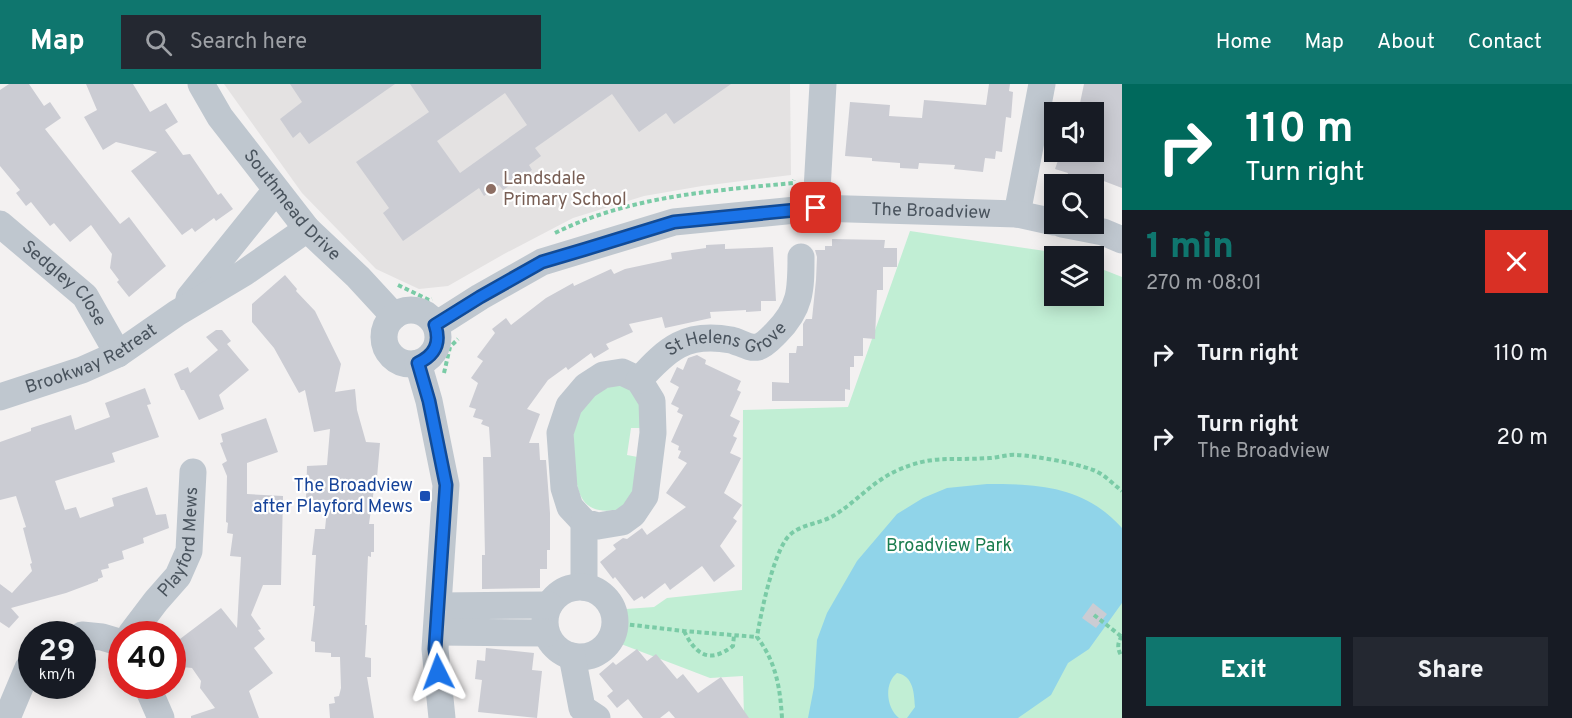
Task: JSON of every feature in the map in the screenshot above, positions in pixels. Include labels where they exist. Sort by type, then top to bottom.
[{"type":"street","name":"Southmead Drive","points":[[201,84],[220,117],[307,230],[358,277],[394,316]]},
{"type":"street","points":[[816,208],[823,84]]},
{"type":"street","points":[[1017,214],[1042,84]]},
{"type":"street","name":"Brookway Retreat","points":[[177,313],[276,190]]},
{"type":"street","name":"The Broadview","points":[[435,325],[542,262],[674,222],[816,208],[1017,214],[1044,220]]},
{"type":"street","name":"Sedgley Close","points":[[0,224],[85,296],[118,354]]},
{"type":"street","name":"Brookway Retreat","points":[[0,397],[82,370],[118,354],[177,313],[244,273],[307,230]]},
{"type":"street","points":[[1104,232],[1122,240]]},
{"type":"street","name":"St Helens Grove","points":[[639,380],[671,348],[696,339],[715,337],[755,347],[766,342],[785,323],[798,300],[801,286],[801,257]]},
{"type":"street","points":[[409,310],[417,311],[424,314],[435,325],[438,334],[437,344],[427,359],[418,363],[405,364],[388,352],[384,333],[394,316],[409,310]]},
{"type":"street","points":[[418,363],[429,401],[446,485],[435,649],[442,718]]},
{"type":"street","points":[[622,372],[639,380],[652,401],[653,433],[645,496],[633,514],[622,522],[598,526],[584,522],[570,507],[564,488],[560,433],[569,406],[585,386],[603,375],[622,372]]},
{"type":"street","name":"Playford Mews","points":[[141,621],[178,576],[189,551],[193,472]]},
{"type":"street","points":[[584,522],[584,587]]},
{"type":"street","points":[[584,587],[595,591],[605,598],[612,608],[615,623],[612,635],[605,646],[596,653],[584,657],[572,656],[560,651],[546,633],[545,621],[549,605],[567,590],[584,587]]},
{"type":"street","points":[[438,619],[549,605]]},
{"type":"street","points":[[438,619],[546,633]]},
{"type":"street","points":[[572,656],[585,715]]},
{"type":"street","points":[[7,718],[18,692]]},
{"type":"street","points":[[153,699],[161,718]]},
{"type":"path","points":[[550,235],[608,212],[660,198],[793,183],[796,174]]},
{"type":"path","points":[[390,281],[429,300],[436,297]]},
{"type":"path","points":[[757,637],[762,610],[785,540],[794,531],[832,517],[870,487],[894,472],[919,461],[1016,455],[1094,470],[1122,491]]},
{"type":"path","points":[[1094,615],[1122,636],[1118,651],[1122,657]]},
{"type":"path","points":[[615,623],[684,632],[757,637],[768,651],[774,667],[782,718]]},
{"type":"path","points":[[684,632],[696,651],[708,656],[722,655],[733,646],[734,635]]},
{"type":"shaded area","name":"Landsdale Primary School","points":[[224,84],[790,84],[791,175],[644,196],[573,218],[448,286],[419,289],[376,269],[302,193]]},
{"type":"green space","name":"Broadview Park","points":[[910,231],[1044,251],[1044,306],[1104,306],[1104,270],[1122,277],[1122,718],[744,718],[743,676],[710,678],[621,644],[626,609],[654,607],[667,598],[742,590],[743,410],[848,407]]},
{"type":"green space","points":[[630,380],[648,428],[631,428],[627,455],[643,458],[627,508],[601,510],[592,508],[580,495],[577,486],[571,443],[572,428],[587,394]]},
{"type":"water","points":[[987,484],[1025,485],[1060,490],[1092,503],[1122,528],[1122,603],[1089,649],[1068,663],[1051,695],[1018,718],[907,718],[915,707],[913,691],[907,678],[897,673],[890,683],[888,696],[891,708],[899,718],[808,718],[814,687],[817,640],[827,613],[857,561],[897,514],[923,498],[947,488]]},
{"type":"building","points":[[9,84],[29,84],[44,106],[50,102],[61,118],[45,129],[120,224],[129,217],[166,266],[129,297],[117,282],[119,280],[110,268],[112,254],[91,225],[70,242],[54,223],[50,226],[31,202],[26,206],[16,193],[20,190],[0,166],[0,90]]},
{"type":"building","points":[[86,84],[133,84],[150,112],[166,103],[178,122],[165,130],[183,155],[190,154],[218,195],[221,193],[233,209],[216,221],[214,218],[195,232],[192,228],[182,235],[131,171],[157,152],[116,142],[103,150],[84,117],[97,110]]},
{"type":"building","points":[[290,84],[395,84],[309,144],[300,132],[293,138],[280,119],[302,102]]},
{"type":"building","points":[[410,84],[731,84],[674,124],[666,113],[639,132],[612,94],[535,148],[541,156],[529,165],[532,170],[503,190],[499,185],[484,196],[479,188],[403,241],[383,213],[389,208],[356,162],[429,112]],"holes":[[[505,93],[527,125],[460,173],[437,141]]]},
{"type":"building","points":[[989,84],[1010,84],[1009,91],[1013,92],[1011,118],[1006,117],[1002,152],[996,151],[995,159],[985,158],[983,172],[954,169],[955,165],[919,163],[918,169],[900,168],[900,163],[845,156],[850,102],[890,105],[889,116],[922,118],[924,100],[986,105]]},
{"type":"building","points":[[1084,84],[1122,84],[1122,188],[1104,181],[1104,174],[1068,174],[1055,169],[1057,162],[1104,162],[1104,102],[1080,102]]},
{"type":"building","points":[[832,239],[885,240],[884,248],[897,248],[897,267],[883,267],[883,290],[877,290],[875,339],[863,338],[863,356],[854,356],[854,367],[850,367],[850,390],[845,389],[845,401],[772,401],[772,382],[789,383],[789,353],[796,353],[797,346],[803,346],[803,324],[806,319],[812,319],[817,257],[815,250],[825,250],[825,246],[832,246]]},
{"type":"building","points":[[725,244],[725,249],[773,247],[776,301],[761,301],[761,311],[710,312],[711,318],[665,328],[662,317],[629,324],[633,332],[606,344],[609,349],[594,358],[591,353],[568,370],[566,367],[548,380],[527,409],[540,414],[529,443],[539,443],[540,460],[546,460],[550,513],[550,550],[547,550],[547,569],[540,569],[540,588],[482,589],[482,555],[485,555],[483,457],[491,457],[489,427],[481,424],[483,420],[473,417],[476,409],[469,407],[478,383],[471,378],[483,361],[477,357],[495,333],[492,329],[506,318],[511,325],[546,298],[573,283],[574,286],[611,269],[614,274],[625,269],[672,259],[671,253],[706,248],[706,245]]},
{"type":"building","points":[[285,275],[315,311],[341,364],[335,392],[355,389],[357,410],[366,442],[380,443],[376,489],[374,489],[369,524],[374,524],[374,552],[371,552],[371,557],[368,556],[365,625],[367,625],[365,657],[371,658],[371,677],[367,677],[374,718],[330,718],[329,704],[335,703],[334,697],[339,696],[341,688],[340,657],[331,657],[331,653],[315,652],[315,642],[311,641],[315,606],[313,606],[316,555],[312,555],[315,529],[325,529],[328,500],[306,500],[307,466],[327,465],[330,429],[314,432],[305,390],[299,393],[274,348],[252,322],[252,304]]},
{"type":"building","points":[[216,330],[222,330],[231,341],[227,344],[249,370],[219,395],[224,409],[199,420],[174,374],[188,367],[190,373],[218,350],[206,337]]},
{"type":"building","points":[[697,355],[706,360],[705,364],[741,381],[737,390],[741,392],[730,416],[740,421],[733,436],[737,438],[730,453],[741,458],[724,493],[742,505],[733,518],[737,521],[720,546],[735,566],[714,582],[702,566],[670,590],[665,583],[644,599],[642,596],[634,601],[600,562],[616,549],[613,545],[623,538],[627,539],[642,528],[647,535],[686,507],[666,493],[687,463],[678,458],[681,451],[678,450],[679,446],[671,442],[683,415],[677,412],[679,408],[671,404],[679,387],[670,382],[677,367],[683,370],[688,358]]},
{"type":"building","points":[[145,388],[151,404],[147,405],[159,437],[112,453],[115,462],[55,481],[65,510],[76,507],[80,518],[114,506],[112,498],[147,487],[156,515],[166,514],[169,528],[143,538],[144,543],[122,551],[124,559],[108,564],[109,568],[101,570],[103,577],[98,581],[66,593],[11,608],[19,617],[9,628],[0,622],[0,584],[12,593],[32,571],[30,564],[32,563],[23,528],[26,527],[16,496],[0,500],[0,442],[31,431],[31,428],[71,415],[75,430],[110,417],[105,403]]},
{"type":"building","points":[[266,418],[278,452],[247,463],[247,494],[283,496],[281,585],[263,585],[251,615],[265,639],[254,648],[273,673],[249,691],[259,718],[191,718],[191,716],[215,708],[200,688],[201,681],[192,668],[186,667],[186,634],[221,608],[237,628],[241,557],[230,556],[233,534],[227,533],[227,476],[222,464],[227,461],[220,443],[223,442],[221,434]]},
{"type":"building","points":[[1093,603],[1107,614],[1096,628],[1082,618]]},
{"type":"building","points":[[486,648],[534,653],[532,670],[542,671],[537,718],[478,712],[482,680],[475,679],[477,660],[485,661]]},
{"type":"building","points":[[637,649],[647,661],[656,654],[677,679],[683,674],[698,693],[721,677],[749,718],[675,718],[669,711],[660,718],[643,718],[628,699],[617,708],[607,696],[613,691],[599,674],[613,662],[616,665]]},
{"type":"place","name":"Landsdale Primary School","points":[[491,189]]},
{"type":"place","name":"The Broadview after Playford Mews","points":[[425,496]]},
{"type":"route","points":[[438,672],[435,649],[446,485],[429,401],[418,363],[433,353],[438,334],[435,325],[542,262],[674,222],[816,208]]}]
